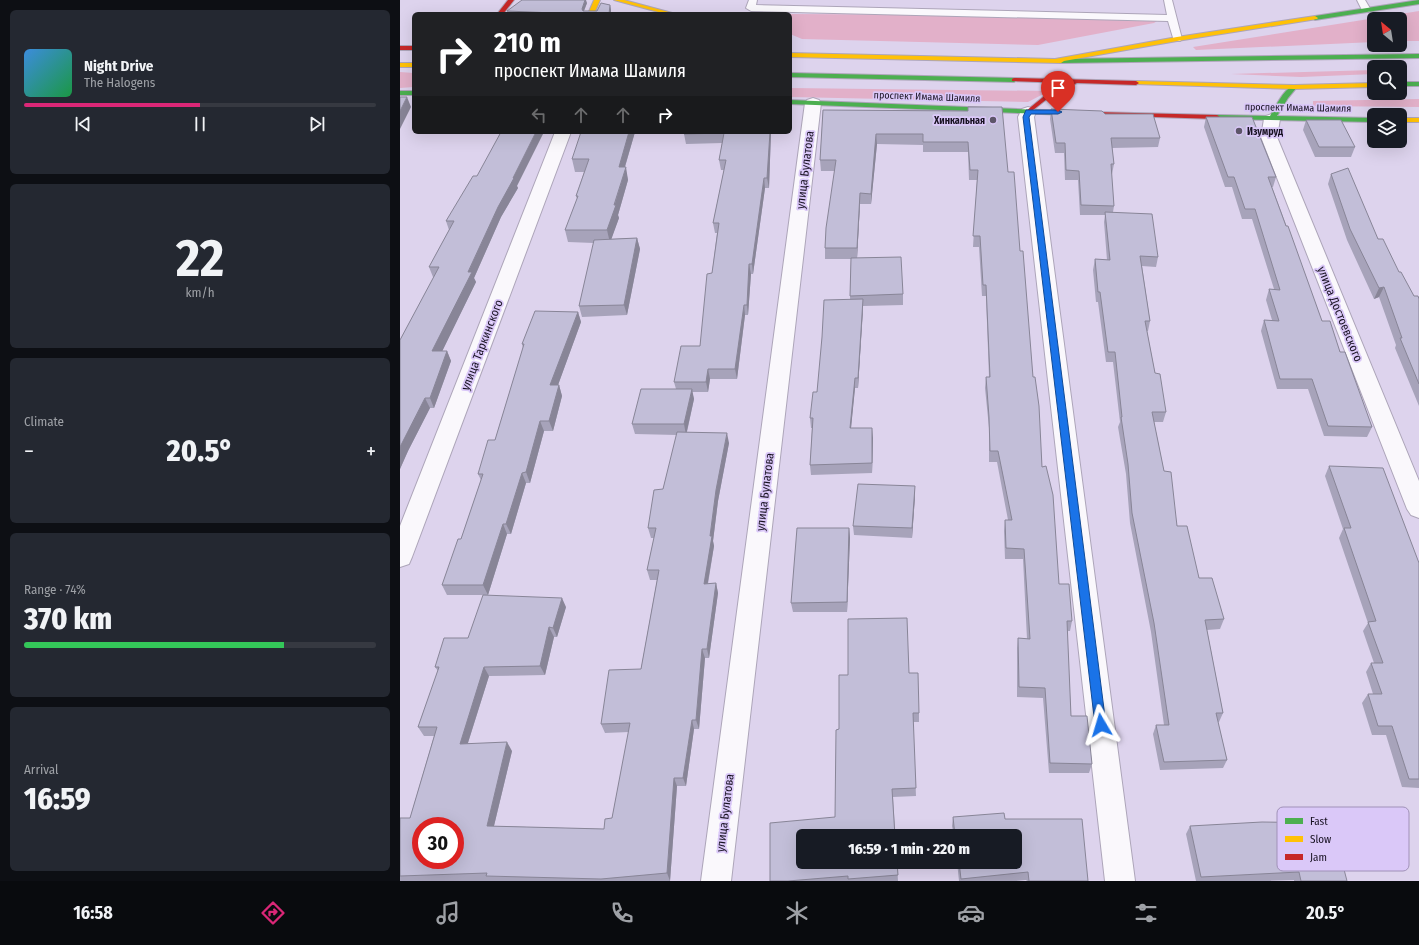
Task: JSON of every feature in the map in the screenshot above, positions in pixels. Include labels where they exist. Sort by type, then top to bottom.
[{"type":"main road","points":[[502,12],[511,0]]},
{"type":"main road","points":[[591,12],[597,0]]},
{"type":"main road","points":[[617,0],[665,12]]},
{"type":"main road","points":[[1054,61],[1176,39],[1419,2]]},
{"type":"main road","points":[[1154,43],[1143,48],[1146,56],[1156,60]]},
{"type":"main road","points":[[400,48],[412,48]]},
{"type":"main road","points":[[792,54],[1054,61],[1419,56]]},
{"type":"main road","points":[[400,65],[412,66]]},
{"type":"main road","name":"проспект Имама Шамиля","points":[[792,75],[1294,87],[1367,85]]},
{"type":"main road","points":[[1028,112],[1050,94],[1075,82]]},
{"type":"main road","points":[[1407,84],[1419,84]]},
{"type":"main road","points":[[1272,118],[1294,87]]},
{"type":"main road","points":[[400,93],[412,93]]},
{"type":"main road","name":"проспект Имама Шамиля","points":[[792,102],[1028,112],[1367,120]]},
{"type":"main road","points":[[1407,120],[1419,120]]},
{"type":"street","name":"улица Булатова","points":[[716,881],[813,103]]},
{"type":"street","points":[[1028,112],[1026,117],[1120,881]]},
{"type":"street","name":"улица Достоевского","points":[[1272,118],[1269,137],[1419,509]]},
{"type":"street","name":"улица Таркинского","points":[[400,557],[562,134]]},
{"type":"lane","points":[[754,0],[751,8],[1171,18]]},
{"type":"lane","points":[[1168,0],[1176,39]]},
{"type":"lane","points":[[1361,0],[1366,10]]},
{"type":"shaded area","points":[[1419,11],[1419,41],[1407,41],[1407,13]]},
{"type":"shaded area","points":[[792,14],[1155,16],[1160,19],[1154,23],[1038,45],[802,39],[792,35]]},
{"type":"shaded area","points":[[1367,19],[1367,42],[1196,50],[1193,47]]},
{"type":"shaded area","points":[[1367,70],[1367,74],[1301,77],[1231,74]]},
{"type":"shaded area","points":[[400,72],[412,73],[412,87],[400,88]]},
{"type":"shaded area","points":[[792,88],[1049,91],[1028,102],[792,97]]},
{"type":"shaded area","points":[[1419,99],[1419,107],[1313,106],[1313,101]]},
{"type":"building","points":[[522,0],[585,0],[582,9],[583,11],[597,11],[601,3],[610,5],[609,12],[507,11]]},
{"type":"building","points":[[400,97],[407,97],[400,111]]},
{"type":"building","points":[[968,107],[1002,107],[1008,172],[1014,172],[1020,251],[1023,251],[1033,377],[1035,377],[1039,406],[1042,467],[1046,466],[1053,495],[1059,584],[1069,584],[1072,621],[1067,621],[1071,716],[1087,716],[1092,764],[1050,763],[1045,688],[1019,687],[1018,638],[1030,639],[1024,549],[1006,548],[1005,520],[1012,520],[998,451],[990,451],[986,377],[990,377],[986,285],[983,285],[980,236],[973,236],[978,170],[970,170],[968,142],[923,142],[923,134],[876,134],[871,194],[860,193],[857,248],[825,248],[826,228],[836,160],[820,160],[823,110],[968,111]]},
{"type":"building","points":[[1051,109],[1102,111],[1105,114],[1153,114],[1160,138],[1111,138],[1114,164],[1111,164],[1114,206],[1081,205],[1079,171],[1066,170],[1065,143],[1056,143]]},
{"type":"building","points":[[1206,117],[1252,117],[1276,177],[1268,177],[1286,226],[1288,226],[1322,321],[1330,321],[1340,352],[1345,352],[1372,427],[1328,426],[1312,379],[1280,379],[1264,320],[1279,321],[1269,289],[1280,290],[1255,209],[1245,209],[1234,177],[1228,177]]},
{"type":"building","points":[[1306,120],[1341,120],[1355,147],[1319,147]]},
{"type":"building","points":[[500,134],[535,134],[498,207],[468,272],[472,272],[432,351],[447,351],[430,398],[425,398],[400,447],[400,340],[439,267],[429,267],[454,221],[446,221],[473,176],[477,176]]},
{"type":"building","points":[[580,134],[628,134],[619,167],[626,167],[614,205],[616,205],[607,230],[565,230],[578,196],[576,196],[589,159],[572,159]]},
{"type":"building","points":[[724,134],[770,134],[767,178],[764,178],[752,264],[749,264],[747,305],[744,305],[735,369],[708,369],[706,382],[674,382],[681,346],[700,346],[707,274],[712,273],[719,223],[713,223],[726,160],[719,160]]},
{"type":"building","points":[[1348,168],[1378,239],[1383,239],[1399,272],[1401,272],[1414,296],[1418,296],[1419,299],[1419,384],[1400,338],[1402,338],[1384,287],[1379,288],[1350,229],[1331,174]]},
{"type":"building","points":[[1105,212],[1152,214],[1158,257],[1140,256],[1150,321],[1145,321],[1155,373],[1160,374],[1166,412],[1152,412],[1164,471],[1171,472],[1177,526],[1187,526],[1199,578],[1212,578],[1224,619],[1205,620],[1223,713],[1216,713],[1227,760],[1164,762],[1156,725],[1169,725],[1154,623],[1132,513],[1115,352],[1108,352],[1100,292],[1098,292],[1095,259],[1110,260]]},
{"type":"building","points":[[637,238],[624,305],[579,306],[594,240]]},
{"type":"building","points":[[901,257],[903,294],[850,296],[851,258]]},
{"type":"building","points":[[863,299],[858,378],[855,378],[850,428],[872,428],[872,463],[810,465],[813,418],[810,418],[813,392],[817,392],[824,300]]},
{"type":"building","points":[[535,311],[578,312],[550,385],[559,385],[549,421],[540,421],[526,472],[522,473],[506,524],[503,524],[483,585],[442,585],[458,539],[461,539],[483,474],[478,474],[488,440],[495,440],[524,344],[522,344]]},
{"type":"building","points":[[641,389],[692,389],[684,424],[632,424]]},
{"type":"building","points":[[677,432],[727,433],[716,490],[710,536],[712,536],[704,584],[716,583],[707,649],[702,649],[696,720],[692,720],[683,778],[674,778],[667,873],[601,879],[486,876],[487,873],[400,876],[400,818],[410,818],[437,727],[418,727],[439,667],[435,667],[444,638],[468,638],[483,595],[562,598],[553,628],[549,627],[540,666],[484,667],[460,744],[507,742],[487,826],[604,829],[605,819],[612,818],[630,723],[601,724],[609,670],[641,669],[659,570],[647,570],[656,528],[648,528],[654,490],[663,489]]},
{"type":"building","points":[[1329,466],[1383,468],[1419,563],[1419,779],[1409,779],[1392,726],[1378,726],[1368,694],[1382,694],[1371,663],[1383,663],[1368,622],[1376,621],[1344,528],[1351,528]]},
{"type":"building","points":[[858,484],[915,486],[912,528],[853,526]]},
{"type":"building","points":[[797,528],[849,528],[847,602],[791,603]]},
{"type":"building","points":[[907,618],[909,673],[918,673],[919,713],[913,713],[916,788],[892,789],[895,829],[796,829],[796,869],[898,869],[898,875],[848,879],[848,876],[770,881],[770,823],[835,817],[836,730],[839,729],[839,675],[848,675],[848,619]]},
{"type":"building","points":[[1004,813],[1005,819],[1082,819],[1088,881],[1029,881],[1028,872],[961,879],[960,869],[1022,869],[1022,829],[954,829],[953,817]]},
{"type":"building","points":[[1277,822],[1277,871],[1344,871],[1347,881],[1301,881],[1299,872],[1201,877],[1190,826]]},
{"type":"traffic: fast","points":[[1315,18],[1419,2]]},
{"type":"traffic: fast","points":[[1061,61],[1419,56]]},
{"type":"traffic: fast","points":[[792,75],[1014,80]]},
{"type":"traffic: fast","points":[[1407,84],[1419,84]]},
{"type":"traffic: fast","points":[[1272,119],[1285,97],[1294,87]]},
{"type":"traffic: fast","points":[[400,93],[412,93]]},
{"type":"traffic: fast","points":[[792,102],[1093,114]]},
{"type":"traffic: fast","points":[[1217,117],[1367,120]]},
{"type":"traffic: slow","points":[[592,12],[597,0]]},
{"type":"traffic: slow","points":[[617,0],[665,12]]},
{"type":"traffic: slow","points":[[1054,61],[1177,39],[1315,18]]},
{"type":"traffic: slow","points":[[792,55],[1061,61]]},
{"type":"traffic: slow","points":[[400,65],[412,65]]},
{"type":"traffic: slow","points":[[1136,83],[1294,87],[1367,85]]},
{"type":"traffic: slow","points":[[1407,120],[1419,120]]},
{"type":"traffic: jam","points":[[502,12],[511,0]]},
{"type":"traffic: jam","points":[[400,48],[412,48]]},
{"type":"traffic: jam","points":[[1014,80],[1136,83]]},
{"type":"traffic: jam","points":[[1028,112],[1050,94],[1075,82]]},
{"type":"traffic: jam","points":[[1093,114],[1217,117]]},
{"type":"place","name":"Хинкальная","points":[[993,120]]},
{"type":"place","name":"Изумруд","points":[[1239,131]]},
{"type":"route","points":[[1058,112],[1028,112],[1026,117],[1101,725]]}]
